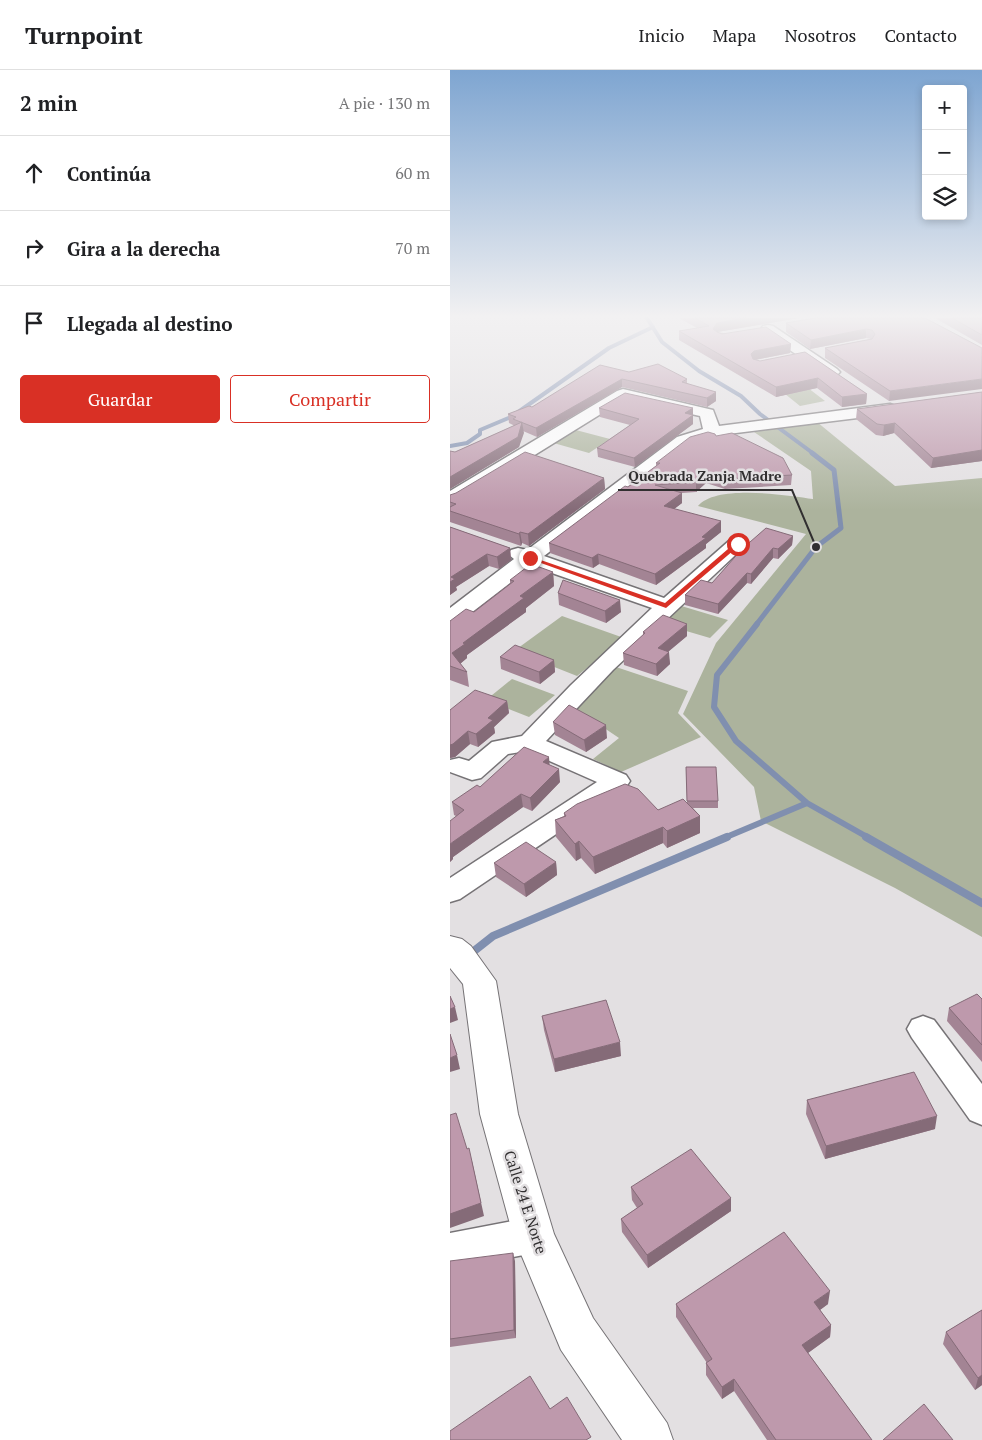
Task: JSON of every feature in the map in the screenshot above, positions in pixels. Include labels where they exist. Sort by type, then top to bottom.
[{"type":"main road","name":"Calle 24 E Norte","points":[[458,958],[499,1114],[534,1235],[577,1334],[650,1440]]},
{"type":"street","points":[[450,499],[622,394],[707,412],[712,432]]},
{"type":"street","points":[[872,398],[888,409]]},
{"type":"street","points":[[450,618],[683,441],[712,432],[907,406]]},
{"type":"street","points":[[530,743],[573,695],[666,606],[738,544]]},
{"type":"street","points":[[503,548],[666,606]]},
{"type":"street","points":[[450,892],[617,781],[530,743],[502,747],[472,772],[459,766]]},
{"type":"street","points":[[923,1029],[982,1110]]},
{"type":"street","points":[[450,1251],[534,1235]]},
{"type":"green space","points":[[800,382],[825,401],[800,406],[774,385]]},
{"type":"green space","points":[[817,422],[895,486],[982,478],[982,937],[895,888],[761,821],[754,787],[683,714],[716,643],[806,534],[698,506],[707,499],[735,493],[786,495],[813,499],[811,471],[754,432]]},
{"type":"green space","points":[[572,429],[610,439],[589,453],[550,442]]},
{"type":"green space","points":[[678,605],[728,620],[710,638],[659,623]]},
{"type":"green space","points":[[562,616],[624,638],[577,676],[514,651]]},
{"type":"green space","points":[[616,667],[688,691],[678,713],[701,737],[621,772],[593,759],[619,738],[576,709]]},
{"type":"green space","points":[[512,679],[555,695],[529,717],[486,700]]},
{"type":"building","points":[[573,382],[617,382],[536,428],[513,419],[516,417],[508,414],[529,406],[532,407]]},
{"type":"building","points":[[635,382],[682,382],[716,392],[707,398]]},
{"type":"building","points":[[767,382],[800,382],[776,387]]},
{"type":"building","points":[[823,382],[849,382],[867,394],[842,397]]},
{"type":"building","points":[[876,382],[960,382],[890,391]]},
{"type":"building","points":[[982,392],[982,450],[933,458],[895,423],[877,424],[857,409]]},
{"type":"building","points":[[625,393],[693,408],[685,413],[693,415],[634,458],[597,448],[639,419],[599,408]]},
{"type":"building","points":[[522,422],[518,437],[450,477],[450,451],[455,452]]},
{"type":"building","points":[[708,432],[716,436],[732,433],[783,458],[792,475],[726,479],[706,473],[696,482],[655,485],[682,493],[664,506],[721,521],[702,537],[706,538],[655,574],[598,554],[592,558],[549,543],[625,486],[628,487],[660,463],[656,463],[690,437]]},
{"type":"building","points":[[525,452],[604,478],[528,534],[520,532],[519,534],[450,511],[450,507],[456,504],[450,502],[450,495]]},
{"type":"building","points":[[450,527],[510,548],[497,557],[487,554],[451,577],[455,579],[450,582]]},
{"type":"building","points":[[766,528],[793,536],[778,549],[773,548],[751,574],[747,573],[718,604],[685,595],[701,580],[712,583],[742,549]]},
{"type":"building","points":[[531,564],[553,572],[520,596],[524,598],[452,653],[467,672],[450,666],[450,621],[466,609],[474,612],[514,581],[510,580]]},
{"type":"building","points":[[563,580],[620,600],[605,611],[558,593]]},
{"type":"building","points":[[663,615],[687,624],[658,648],[669,652],[656,664],[623,653],[645,633],[643,632]]},
{"type":"building","points":[[515,645],[554,660],[539,672],[500,657]]},
{"type":"building","points":[[475,690],[507,701],[488,718],[493,720],[476,734],[468,731],[450,745],[450,710]]},
{"type":"building","points":[[569,705],[606,725],[584,740],[553,722]]},
{"type":"building","points":[[524,747],[549,757],[543,762],[559,769],[530,798],[521,794],[450,844],[450,821],[464,810],[452,802],[477,785],[480,787]]},
{"type":"building","points":[[686,767],[716,767],[718,801],[687,801]]},
{"type":"building","points":[[625,784],[638,789],[658,810],[683,799],[700,816],[667,831],[663,827],[593,857],[579,841],[575,844],[555,820],[566,816],[564,813],[577,804]]},
{"type":"building","points":[[526,842],[556,862],[524,884],[494,863]]},
{"type":"building","points":[[977,994],[982,999],[982,1045],[949,1008]]},
{"type":"building","points":[[450,996],[455,1007],[450,1009]]},
{"type":"building","points":[[606,1000],[620,1042],[554,1059],[542,1016]]},
{"type":"building","points":[[450,1034],[457,1055],[450,1058]]},
{"type":"building","points":[[914,1072],[937,1116],[826,1146],[807,1100]]},
{"type":"building","points":[[456,1113],[467,1149],[469,1148],[481,1203],[450,1214],[450,1115]]},
{"type":"building","points":[[691,1149],[731,1198],[647,1255],[621,1219],[643,1204],[631,1187]]},
{"type":"building","points":[[784,1232],[830,1291],[814,1302],[831,1325],[802,1345],[872,1440],[776,1440],[734,1379],[722,1387],[706,1363],[712,1359],[676,1304]]},
{"type":"building","points":[[513,1253],[514,1330],[450,1339],[450,1261]]},
{"type":"building","points":[[982,1310],[982,1375],[978,1378],[946,1332]]},
{"type":"building","points":[[530,1376],[550,1409],[567,1397],[591,1437],[586,1440],[450,1440],[450,1431]]},
{"type":"building","points":[[924,1404],[953,1440],[883,1440]]},
{"type":"waterway","points":[[450,446],[467,443],[480,434],[480,430],[511,417],[561,382]]},
{"type":"waterway","points":[[717,382],[741,396],[760,414],[814,454]]},
{"type":"waterway","points":[[756,625],[816,547],[841,528],[834,470],[812,453]]},
{"type":"waterway","points":[[757,624],[717,675],[714,707],[736,741],[807,803]]},
{"type":"waterway","points":[[724,838],[807,803]]},
{"type":"waterway","points":[[807,803],[869,838]]},
{"type":"waterway","points":[[474,951],[493,936],[727,837]]},
{"type":"waterway","points":[[866,837],[982,903]]},
{"type":"place","name":"Quebrada Zanja Madre","points":[[816,547]]},
{"type":"route","points":[[530,558],[666,606],[738,544]]}]
